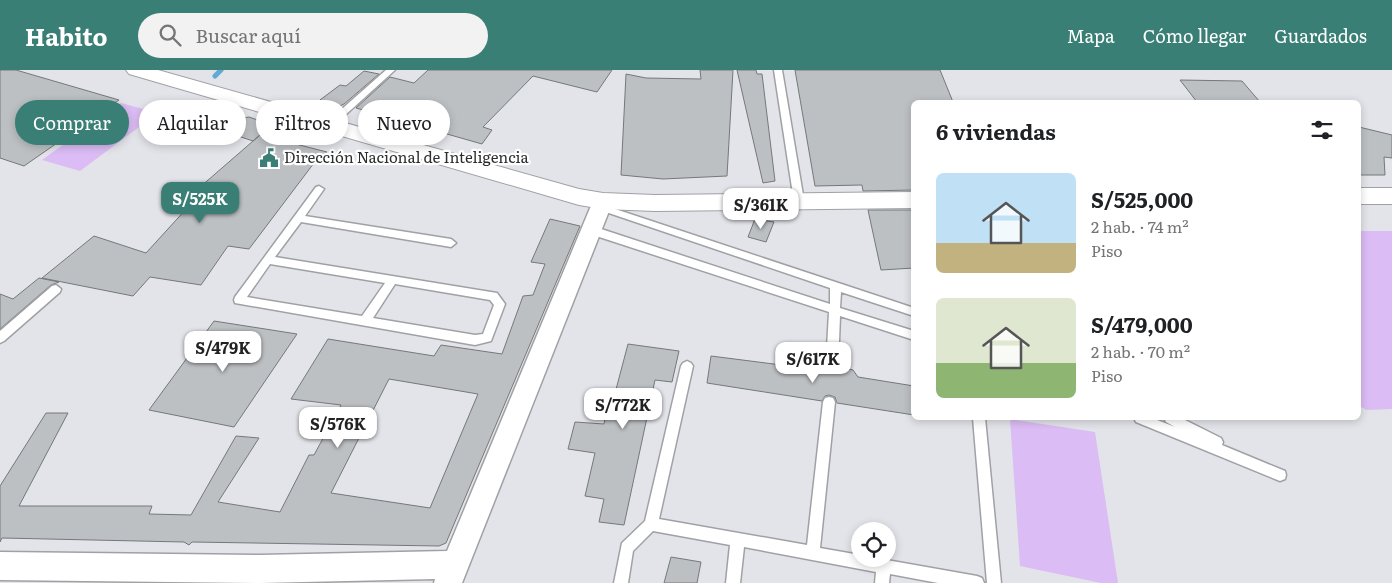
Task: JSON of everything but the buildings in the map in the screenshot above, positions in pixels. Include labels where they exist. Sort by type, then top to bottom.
[{"type":"street","points":[[136,70],[256,104]]},
{"type":"street","points":[[348,130],[602,204],[911,200]]},
{"type":"street","points":[[1361,196],[1392,196]]},
{"type":"street","points":[[0,566],[260,569],[451,574],[602,204]]},
{"type":"lane","points":[[348,108],[391,70]]},
{"type":"lane","points":[[778,70],[799,201]]},
{"type":"lane","points":[[268,260],[494,296],[500,304],[486,338],[475,340],[239,300],[298,218],[320,189]]},
{"type":"lane","points":[[602,204],[911,311]]},
{"type":"lane","points":[[298,218],[451,243]]},
{"type":"lane","points":[[592,230],[911,335]]},
{"type":"lane","points":[[365,321],[392,280]]},
{"type":"lane","points":[[832,366],[836,286]]},
{"type":"lane","points":[[0,338],[56,289]]},
{"type":"lane","points":[[621,583],[627,548],[651,524],[687,366]]},
{"type":"lane","points":[[813,552],[829,402]]},
{"type":"lane","points":[[979,420],[994,583]]},
{"type":"lane","points":[[1145,420],[1280,475],[1174,420]]},
{"type":"lane","points":[[651,524],[851,560]]},
{"type":"lane","points":[[733,583],[738,539]]},
{"type":"lane","points":[[882,583],[883,567]]},
{"type":"lane","points":[[889,567],[977,583]]},
{"type":"shaded area","points":[[129,105],[139,108],[139,127],[129,135]]},
{"type":"shaded area","points":[[63,145],[115,145],[80,171],[42,160]]},
{"type":"shaded area","points":[[1361,231],[1392,231],[1392,409],[1367,410],[1361,407]]},
{"type":"shaded area","points":[[1010,420],[1095,432],[1118,583],[1101,583],[1020,566]]},
{"type":"waterway","points":[[215,76],[221,70]]},
{"type":"place","name":"Dirección Nacional de Inteligencia","points":[[269,158]]}]
